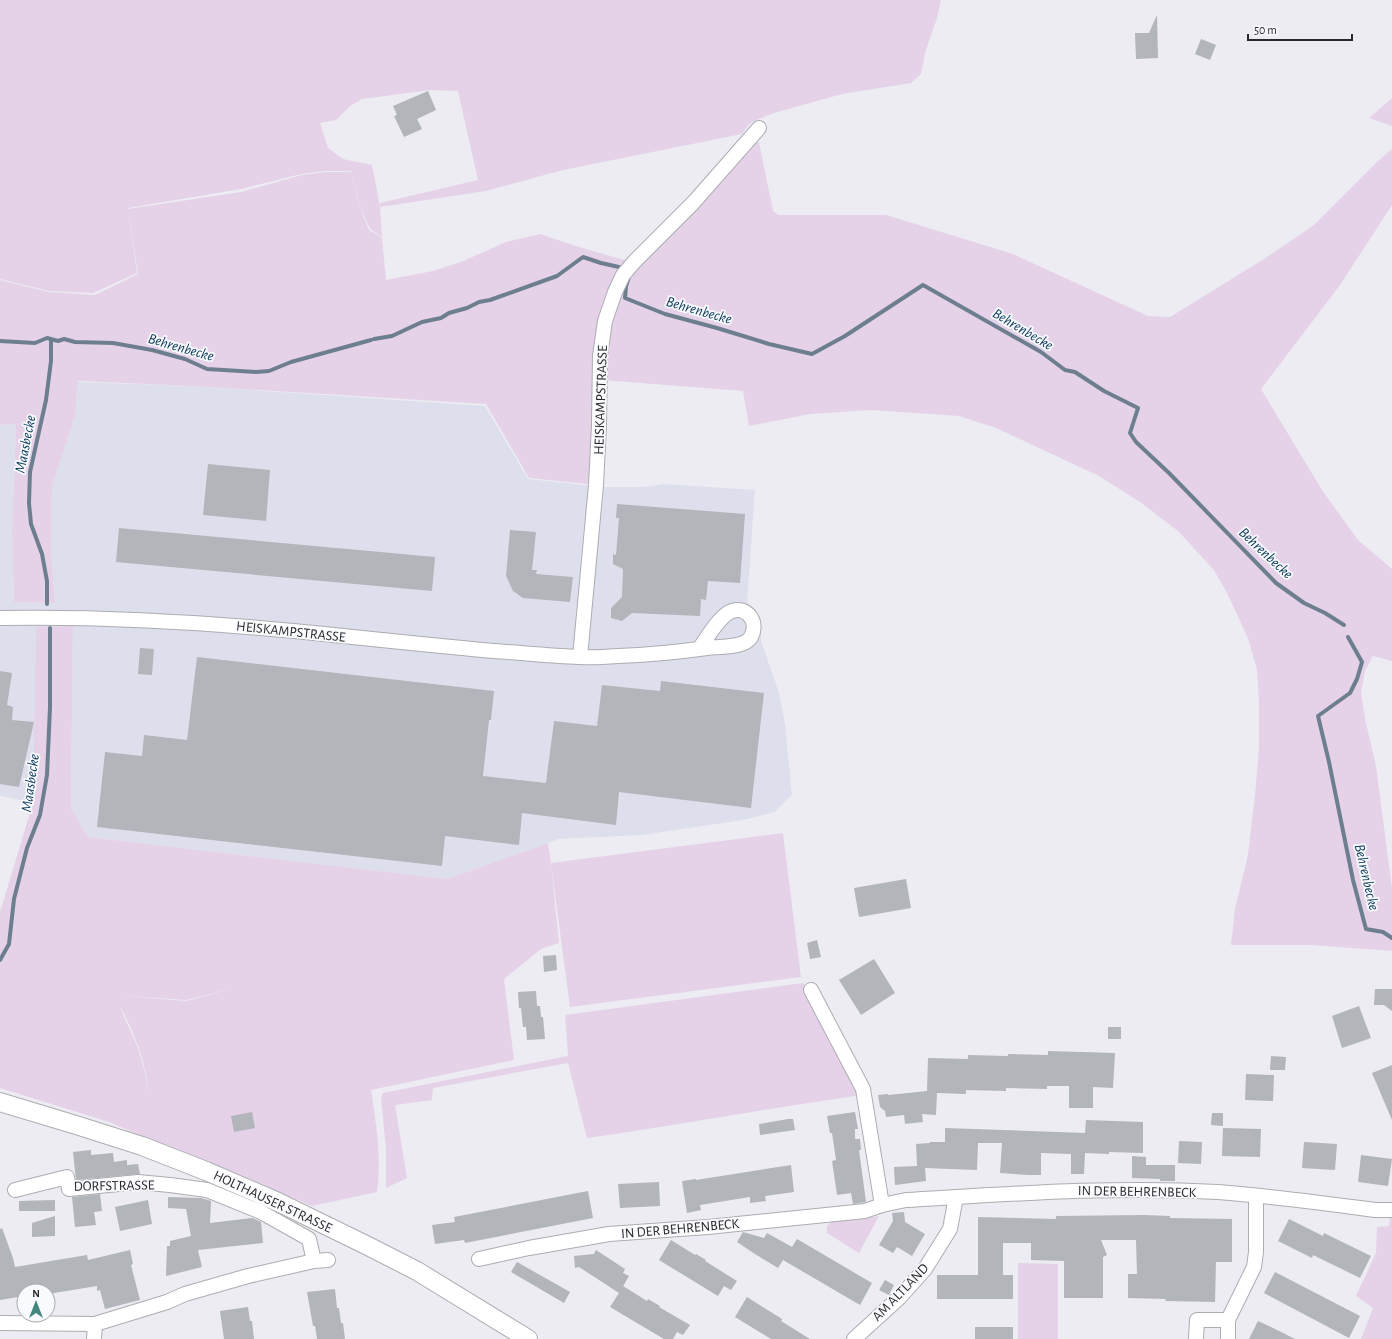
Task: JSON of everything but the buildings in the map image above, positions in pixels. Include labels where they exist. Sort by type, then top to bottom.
[{"type":"street","name":"HEISKAMPSTRASSE","points":[[580,657],[596,485],[600,356],[605,321],[615,292],[623,275],[693,203],[759,128]]},
{"type":"street","name":"HEISKAMPSTRASSE","points":[[0,618],[39,617],[223,624],[459,648],[580,657],[639,656],[699,649]]},
{"type":"street","points":[[811,990],[863,1089],[882,1205]]},
{"type":"street","name":"HOLTHAUSER STRASSE","points":[[0,1102],[76,1124],[142,1146],[206,1171],[278,1202],[417,1271],[528,1339]]},
{"type":"street","name":"DORFSTRASSE","points":[[0,1323],[95,1324],[167,1302],[185,1294],[248,1276],[321,1261],[309,1239],[260,1212],[207,1190],[138,1182],[69,1189],[67,1177],[15,1190]]},
{"type":"street","name":"IN DER BEHRENBECK","points":[[479,1259],[529,1248],[609,1234],[708,1227],[857,1212],[906,1200],[1062,1190],[1218,1192],[1375,1210],[1392,1210]]},
{"type":"street","points":[[1228,1339],[1228,1320],[1254,1267],[1256,1252],[1256,1196]]},
{"type":"street","name":"AM ALTLAND","points":[[856,1338],[900,1297],[925,1269],[950,1229],[956,1197]]},
{"type":"street","points":[[1196,1339],[1196,1320],[1228,1320]]},
{"type":"street","points":[[94,1339],[95,1324]]},
{"type":"shaded area","points":[[0,0],[941,0],[937,18],[925,53],[921,74],[911,83],[842,94],[774,113],[754,121],[748,125],[742,134],[563,170],[486,191],[380,207],[382,237],[370,229],[360,206],[351,171],[324,171],[301,174],[241,189],[128,208],[137,273],[93,293],[49,291],[0,279]],"holes":[[[430,90],[458,91],[478,180],[380,203],[380,207],[372,165],[343,159],[328,148],[320,123],[336,120],[350,106],[362,99]]]},
{"type":"shaded area","points":[[1392,98],[1392,126],[1369,118]]},
{"type":"shaded area","points":[[759,142],[773,211],[778,215],[886,215],[1013,254],[1148,316],[1170,317],[1264,259],[1314,225],[1392,149],[1392,205],[1340,285],[1261,389],[1322,490],[1358,540],[1392,569],[1392,661],[1373,656],[1365,671],[1361,692],[1365,719],[1376,766],[1392,888],[1392,951],[1312,945],[1231,945],[1235,909],[1248,855],[1255,795],[1259,749],[1259,701],[1257,670],[1248,638],[1227,593],[1214,570],[1178,531],[1140,502],[1099,476],[996,428],[959,416],[871,410],[810,414],[749,426],[743,391],[602,380],[588,484],[529,478],[486,404],[192,386],[78,381],[75,416],[52,486],[51,549],[55,603],[14,602],[12,532],[16,424],[0,425],[0,280],[49,292],[95,295],[138,274],[128,209],[241,192],[302,175],[326,172],[351,172],[360,207],[369,230],[382,238],[386,280],[433,271],[461,262],[506,242],[540,234],[628,261],[750,145]]},
{"type":"shaded area","points":[[78,382],[192,386],[485,406],[528,479],[603,487],[644,487],[663,484],[755,490],[747,602],[756,610],[761,622],[761,641],[779,693],[785,724],[792,795],[775,812],[743,820],[642,835],[558,839],[447,879],[88,837],[71,808],[73,626],[36,627],[35,803],[0,796],[0,425],[16,424],[12,532],[14,602],[55,603],[51,549],[52,486],[75,416]]},
{"type":"shaded area","points":[[73,626],[71,808],[88,837],[447,879],[548,843],[551,863],[783,833],[801,977],[570,1007],[551,864],[559,943],[541,949],[504,979],[514,1060],[371,1090],[379,1154],[377,1192],[312,1206],[210,1162],[155,1142],[109,1122],[0,1088],[0,912],[33,803],[36,627]],"holes":[[[238,987],[186,1001],[114,995],[186,1000]],[[119,1005],[129,1025],[142,1058],[147,1081],[148,1092],[145,1073],[138,1048]]]},
{"type":"shaded area","points":[[803,983],[862,1095],[587,1138],[568,1063],[433,1088],[432,1100],[395,1105],[407,1178],[386,1188],[386,1149],[381,1097],[383,1093],[568,1056],[565,1015]]},
{"type":"shaded area","points":[[879,1216],[859,1253],[827,1233],[827,1226],[831,1222]]},
{"type":"shaded area","points":[[1390,1216],[1392,1216],[1392,1339],[1361,1339],[1373,1308],[1356,1296],[1376,1253],[1377,1227],[1389,1226]]},
{"type":"shaded area","points":[[1018,1263],[1058,1264],[1058,1339],[1018,1339]]},
{"type":"waterway","name":"Behrenbecke","points":[[374,339],[392,336],[422,322],[441,318],[449,313],[467,308],[479,302],[490,300],[557,276],[583,257],[619,267]]},
{"type":"waterway","name":"Behrenbecke","points":[[629,277],[626,286],[625,298],[665,314],[769,344],[812,354],[845,336],[923,285],[1041,352],[1065,370],[1075,372],[1104,391],[1138,408],[1130,433],[1136,442],[1170,474],[1276,583],[1304,603],[1325,613],[1344,625]]},
{"type":"waterway","name":"Behrenbecke","points":[[0,341],[35,343],[47,338],[58,341],[64,339],[75,342],[113,343],[152,350],[185,359],[207,369],[256,372],[269,371],[291,362],[371,340]]},
{"type":"waterway","name":"Maasbecke","points":[[47,604],[47,581],[42,554],[31,524],[29,503],[30,472],[46,400],[51,361],[51,340]]},
{"type":"waterway","name":"Maasbecke","points":[[0,960],[9,944],[14,899],[27,848],[40,815],[47,775],[50,707],[50,628]]},
{"type":"waterway","name":"Behrenbecke","points":[[1348,637],[1362,662],[1357,679],[1350,693],[1318,716],[1353,880],[1366,929],[1383,932],[1392,938]]}]
